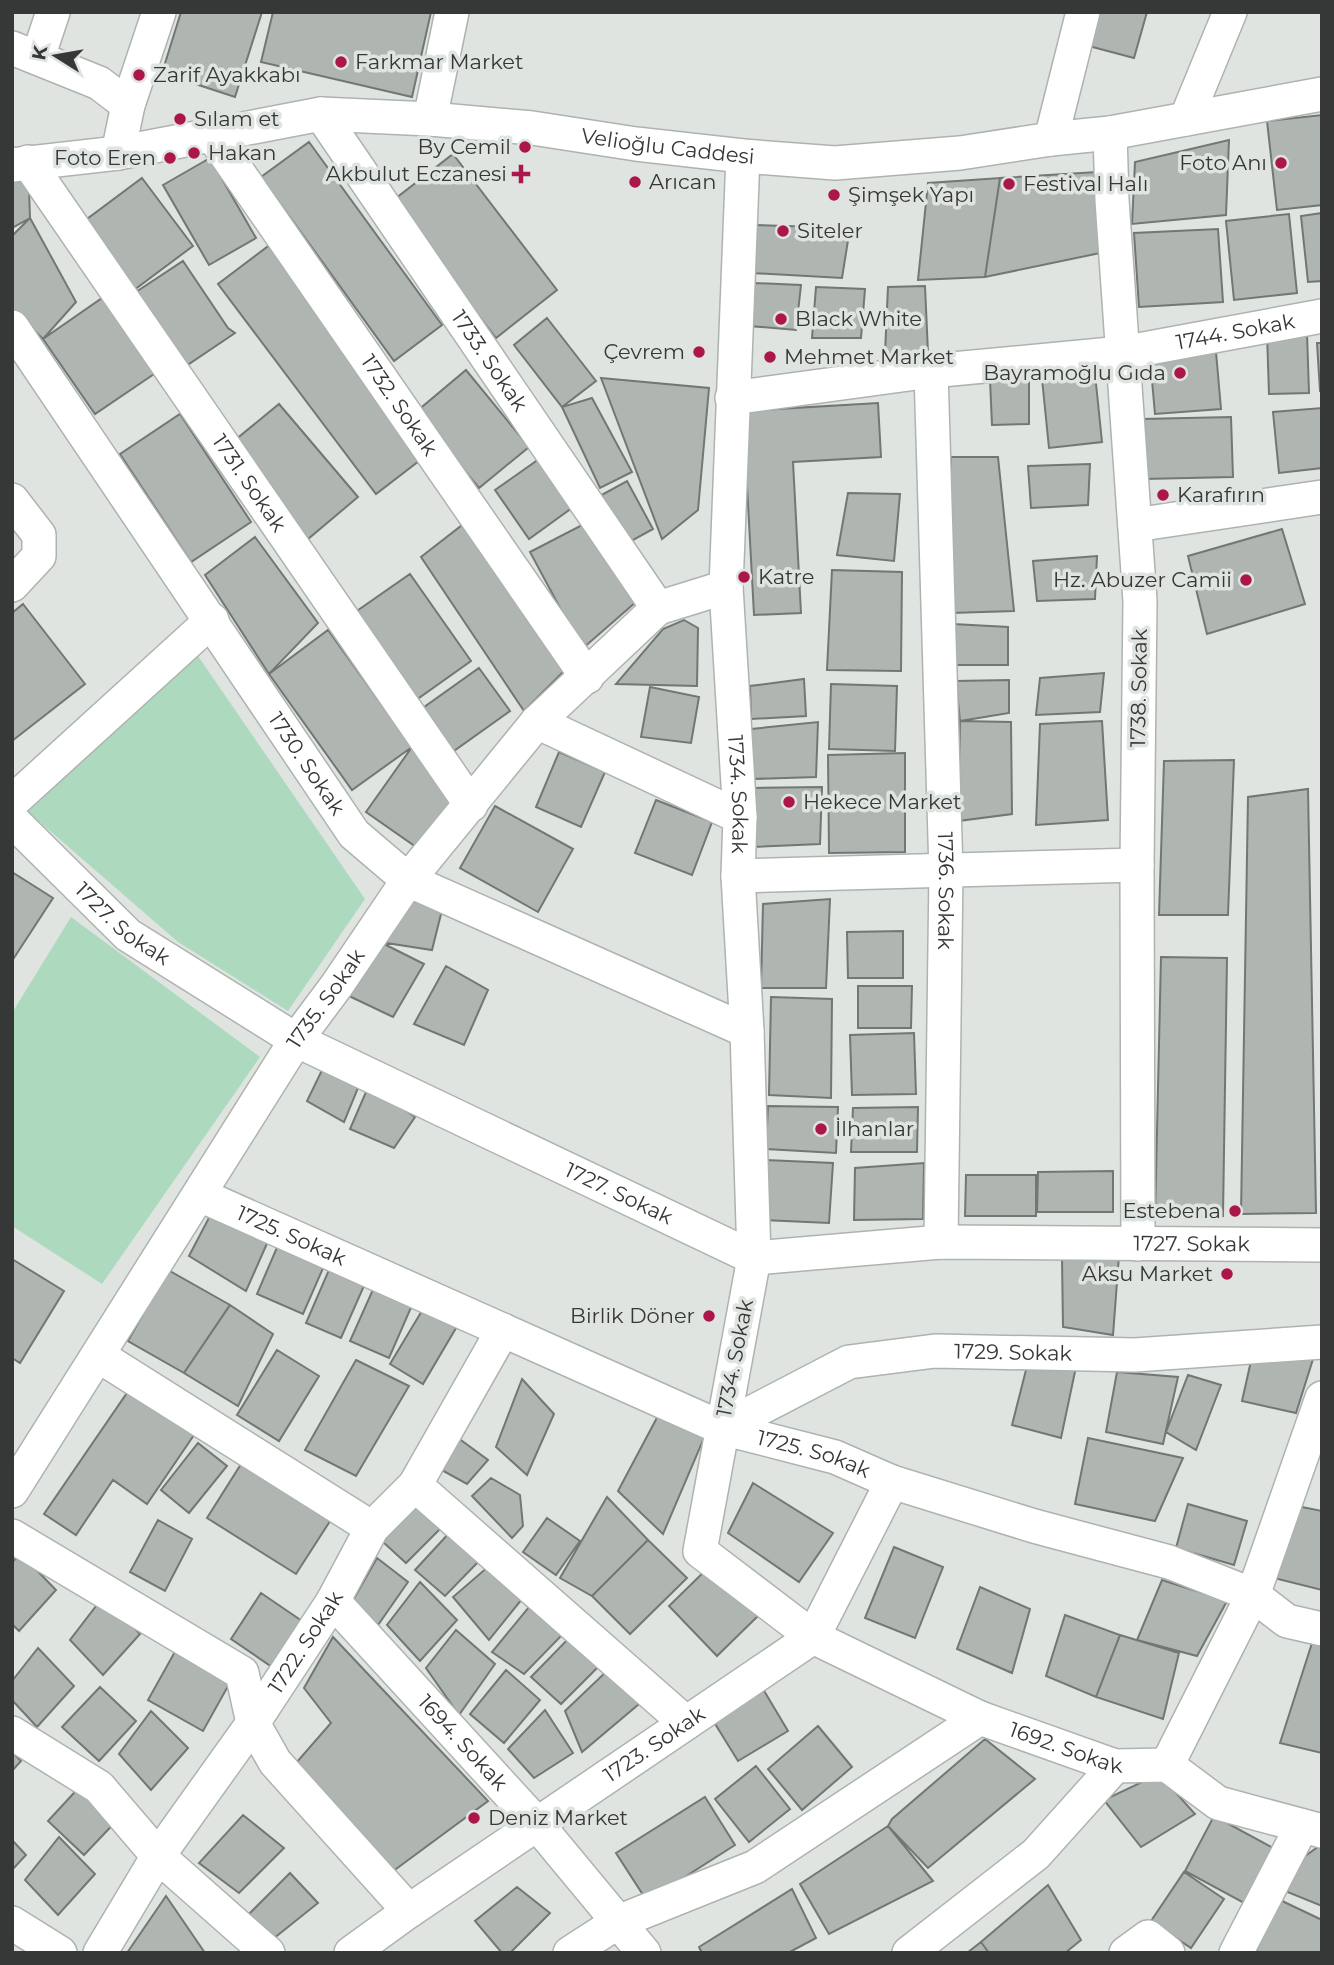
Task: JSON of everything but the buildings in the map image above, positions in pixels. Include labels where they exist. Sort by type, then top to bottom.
[{"type":"street","points":[[53,12],[25,52],[99,83],[128,105]]},
{"type":"street","points":[[118,153],[128,105],[159,12]]},
{"type":"street","points":[[430,118],[452,12]]},
{"type":"street","points":[[1051,139],[1083,12]]},
{"type":"street","points":[[1186,119],[1230,12]]},
{"type":"street","name":"Velioğlu Caddesi","points":[[20,163],[118,153],[321,114],[430,118],[532,128],[636,144],[743,156],[835,163],[960,153],[1110,132],[1322,94]]},
{"type":"street","name":"1733. Sokak","points":[[321,114],[658,608]]},
{"type":"street","name":"1738. Sokak","points":[[1110,132],[1112,200],[1140,601],[1137,865],[1138,1244]]},
{"type":"street","name":"1732. Sokak","points":[[211,134],[587,677]]},
{"type":"street","name":"1734. Sokak","points":[[743,156],[726,587],[740,817],[738,876],[747,1031],[754,1258],[700,1551],[813,1637]]},
{"type":"street","name":"1731. Sokak","points":[[20,163],[471,805]]},
{"type":"street","name":"1744. Sokak","points":[[733,398],[931,371],[1122,353],[1322,316]]},
{"type":"street","name":"1730. Sokak","points":[[16,344],[212,620],[355,834],[408,880],[747,1031]]},
{"type":"street","name":"1736. Sokak","points":[[931,371],[946,872],[941,1242]]},
{"type":"street","points":[[1135,525],[1322,497]]},
{"type":"street","points":[[12,500],[39,535],[39,556],[12,586]]},
{"type":"street","name":"1735. Sokak","points":[[12,1491],[296,1040],[408,880],[537,722],[658,608],[726,587]]},
{"type":"street","points":[[12,802],[212,620]]},
{"type":"street","points":[[537,722],[740,817]]},
{"type":"street","name":"1727. Sokak","points":[[12,820],[128,935],[296,1040],[754,1258],[941,1242],[1322,1245]]},
{"type":"street","points":[[738,876],[1137,865]]},
{"type":"street","name":"1725. Sokak","points":[[200,1195],[722,1428],[835,1457],[892,1482],[1034,1526],[1169,1562],[1253,1595],[1287,1621],[1322,1629]]},
{"type":"street","name":"1722. Sokak","points":[[100,1953],[158,1856],[253,1723],[333,1601],[372,1528],[415,1485],[503,1330]]},
{"type":"street","name":"1729. Sokak","points":[[722,1428],[849,1362],[935,1351],[1135,1355],[1322,1342]]},
{"type":"street","points":[[99,1356],[372,1528]]},
{"type":"street","points":[[1236,1953],[1312,1828],[1218,1803],[1167,1765],[1253,1595],[1322,1398]]},
{"type":"street","name":"1723. Sokak","points":[[351,1953],[813,1637],[892,1482]]},
{"type":"street","points":[[415,1485],[686,1723]]},
{"type":"street","points":[[12,1536],[243,1673],[253,1723],[275,1762],[410,1911]]},
{"type":"street","name":"1694. Sokak","points":[[333,1601],[537,1824],[644,1953]]},
{"type":"street","name":"1692. Sokak","points":[[813,1637],[980,1718],[1115,1766],[1167,1765]]},
{"type":"street","points":[[570,1953],[618,1922],[755,1867],[980,1718]]},
{"type":"street","points":[[12,1733],[99,1787],[158,1856],[268,1953]]},
{"type":"street","points":[[909,1953],[1035,1854],[1115,1766]]},
{"type":"street","points":[[12,1923],[60,1953]]},
{"type":"street","points":[[1126,1953],[1148,1937],[1168,1953]]},
{"type":"green space","points":[[198,656],[365,899],[288,1011],[178,942],[27,811]]},
{"type":"green space","points":[[71,917],[260,1057],[102,1284],[12,1226],[12,1013]]},
{"type":"place","name":"Farkmar Market","points":[[341,62]]},
{"type":"place","name":"Zarif Ayakkabı","points":[[139,75]]},
{"type":"place","name":"Sılam et","points":[[180,119]]},
{"type":"place","name":"By Cemil","points":[[525,147]]},
{"type":"place","name":"Hakan","points":[[194,153]]},
{"type":"place","name":"Foto Eren","points":[[170,158]]},
{"type":"place","name":"Foto Anı","points":[[1281,163]]},
{"type":"place","name":"Akbulut Eczanesi","points":[[521,174]]},
{"type":"place","name":"Arıcan","points":[[635,182]]},
{"type":"place","name":"Festival Halı","points":[[1009,184]]},
{"type":"place","name":"Şimşek Yapı","points":[[834,195]]},
{"type":"place","name":"Siteler","points":[[783,231]]},
{"type":"place","name":"Black White","points":[[781,319]]},
{"type":"place","name":"Çevrem","points":[[699,352]]},
{"type":"place","name":"Mehmet Market","points":[[770,357]]},
{"type":"place","name":"Bayramoğlu Gıda","points":[[1180,373]]},
{"type":"place","name":"Karafırın","points":[[1163,495]]},
{"type":"place","name":"Katre","points":[[744,577]]},
{"type":"place","name":"Hz. Abuzer Camii","points":[[1246,580]]},
{"type":"place","name":"Hekece Market","points":[[789,802]]},
{"type":"place","name":"İlhanlar","points":[[821,1129]]},
{"type":"place","name":"Estebena","points":[[1235,1211]]},
{"type":"place","name":"Aksu Market","points":[[1227,1274]]},
{"type":"place","name":"Birlik Döner","points":[[709,1316]]},
{"type":"place","name":"Deniz Market","points":[[474,1818]]}]
